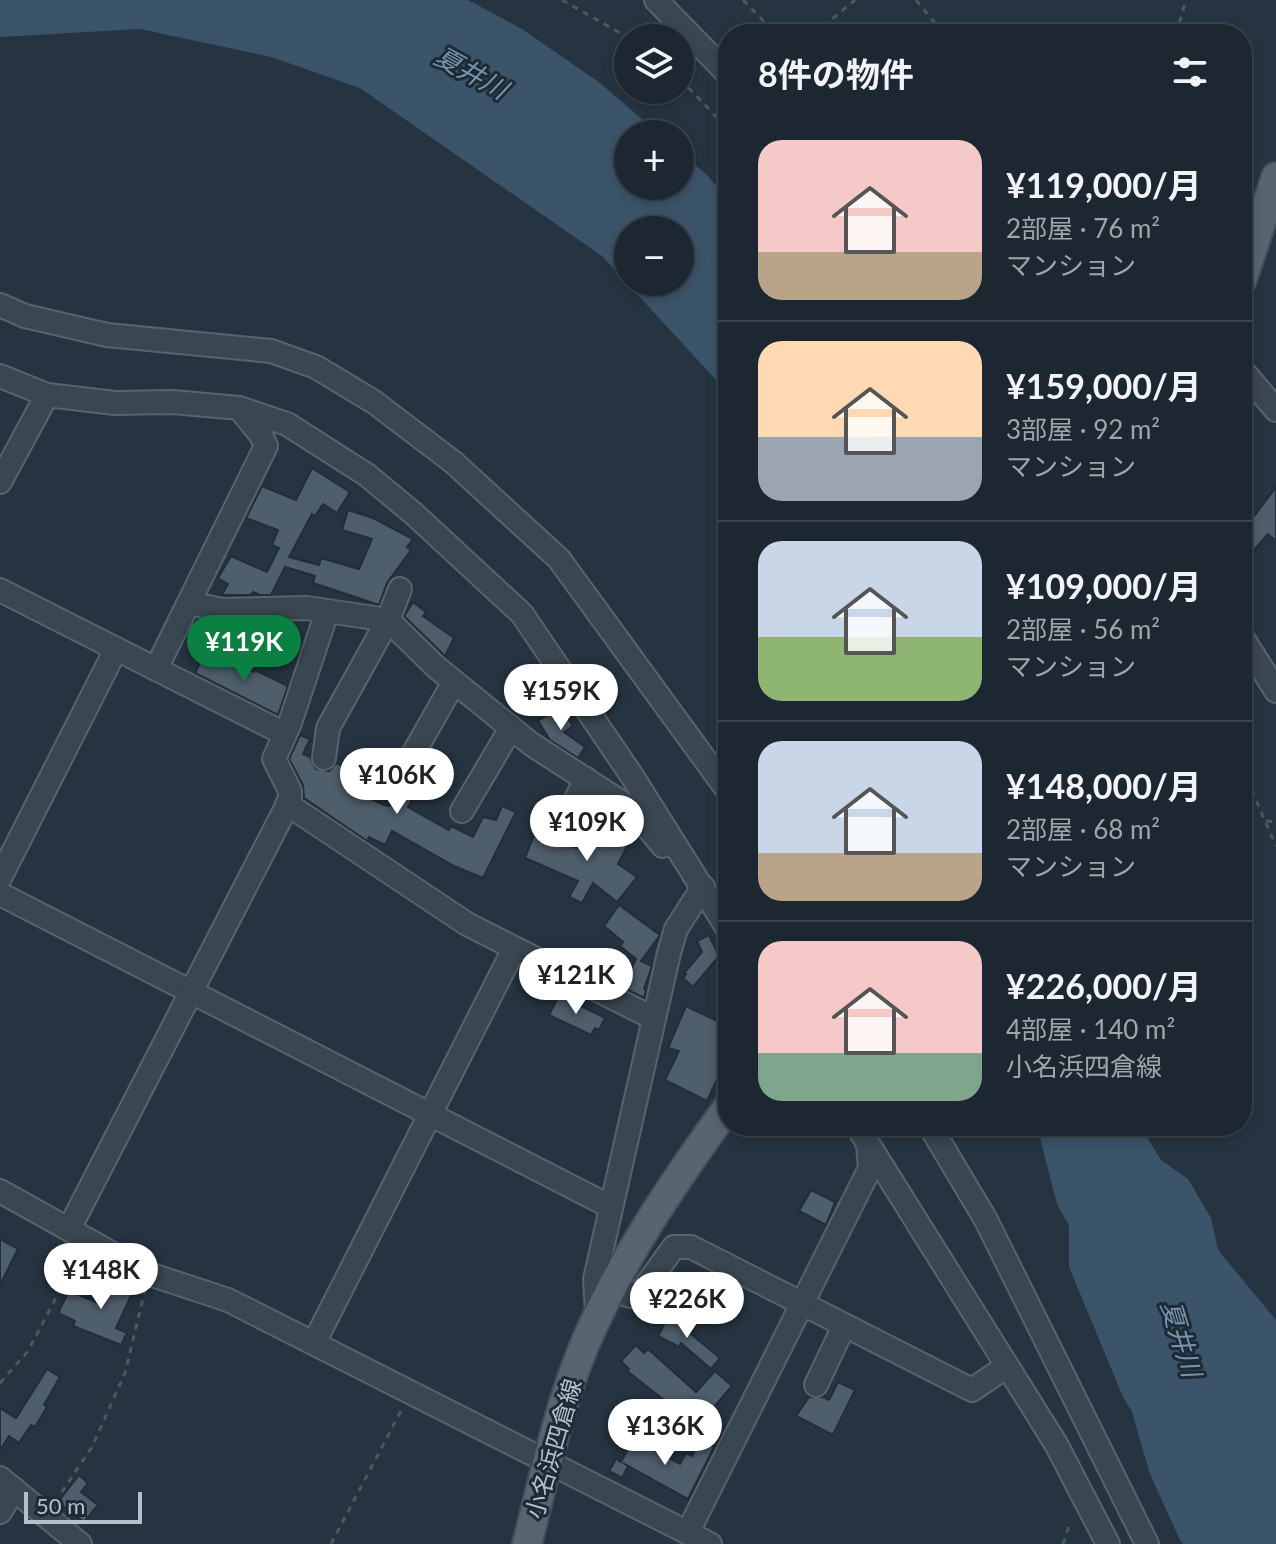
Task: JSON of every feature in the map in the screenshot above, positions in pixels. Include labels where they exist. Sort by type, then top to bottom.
[{"type":"main road","points":[[1252,250],[1276,178]]},
{"type":"main road","name":"小名浜四倉線","points":[[527,1544],[573,1378],[597,1317],[647,1223],[718,1121]]},
{"type":"street","points":[[656,0],[718,64]]},
{"type":"street","points":[[0,305],[25,316],[107,335],[271,351],[316,367],[374,402],[453,462],[559,559],[718,777]]},
{"type":"street","points":[[0,376],[47,395],[115,403],[173,402],[239,408],[287,424],[367,475],[522,614],[632,776],[718,913]]},
{"type":"street","points":[[1252,382],[1276,410]]},
{"type":"street","points":[[0,482],[47,395]]},
{"type":"street","points":[[156,669],[266,446],[239,408]]},
{"type":"street","points":[[0,590],[324,749],[328,728],[388,620],[400,589]]},
{"type":"street","points":[[189,603],[222,610],[307,608],[388,620],[454,682],[511,728],[636,814],[684,871],[699,882]]},
{"type":"street","points":[[78,1234],[190,991],[287,804],[290,791],[274,759],[288,729],[327,612]]},
{"type":"street","points":[[0,878],[116,649]]},
{"type":"street","points":[[1252,653],[1276,691]]},
{"type":"street","points":[[400,777],[454,682]]},
{"type":"street","points":[[462,811],[511,728]]},
{"type":"street","points":[[561,829],[586,779]]},
{"type":"street","points":[[287,804],[467,924],[653,1018]]},
{"type":"street","points":[[597,1317],[595,1279],[653,1018],[676,929],[699,882]]},
{"type":"street","points":[[0,894],[611,1207]]},
{"type":"street","points":[[314,1343],[514,949]]},
{"type":"street","points":[[688,1532],[870,1168],[863,1136]]},
{"type":"street","points":[[864,1136],[1056,1444],[1108,1544]]},
{"type":"street","points":[[936,1136],[986,1220],[1147,1544]]},
{"type":"street","points":[[0,1191],[149,1274],[228,1300],[710,1544]]},
{"type":"street","points":[[610,1289],[630,1296],[642,1291],[674,1247],[691,1247],[972,1390],[1007,1366]]},
{"type":"street","points":[[816,1385],[844,1326]]},
{"type":"street","points":[[0,1512],[7,1484],[80,1544]]},
{"type":"path","points":[[562,0],[614,29]]},
{"type":"path","points":[[743,0],[766,24]]},
{"type":"path","points":[[826,24],[855,0]]},
{"type":"path","points":[[916,0],[936,24]]},
{"type":"path","points":[[1179,24],[1186,0]]},
{"type":"path","points":[[694,94],[718,119]]},
{"type":"path","points":[[1252,790],[1276,846]]},
{"type":"path","points":[[1266,821],[1276,822]]},
{"type":"path","points":[[0,1383],[28,1351],[78,1234]]},
{"type":"path","points":[[46,1515],[92,1447],[125,1373],[149,1274]]},
{"type":"path","points":[[331,1544],[411,1393]]},
{"type":"path","points":[[1063,1544],[1070,1523]]},
{"type":"water","name":"夏井川","points":[[0,0],[468,0],[522,29],[600,83],[614,95],[614,104],[624,104],[643,120],[614,120],[614,200],[694,200],[694,164],[718,188],[718,382],[639,296],[694,296],[694,216],[614,216],[614,269],[602,256],[360,88],[271,57],[140,29],[0,37]]},
{"type":"water","name":"夏井川","points":[[1040,1136],[1146,1136],[1161,1160],[1188,1179],[1211,1218],[1218,1250],[1276,1320],[1276,1544],[1183,1544],[1179,1538],[1150,1474],[1132,1412],[1069,1267],[1069,1226],[1057,1204]]},
{"type":"building","points":[[312,468],[350,492],[337,513],[323,504],[315,516],[312,514],[289,557],[319,565],[321,558],[359,569],[372,539],[342,530],[348,510],[373,518],[413,539],[407,547],[411,550],[387,583],[379,605],[313,583],[315,576],[285,567],[271,595],[253,592],[251,595],[222,595],[228,584],[218,578],[231,556],[267,572],[279,548],[272,545],[278,530],[246,518],[262,486],[296,500]]},
{"type":"building","points":[[1276,487],[1276,541],[1268,534],[1252,552],[1252,519]]},
{"type":"building","points":[[413,602],[426,612],[423,616],[454,638],[445,656],[404,616]]},
{"type":"building","points":[[204,654],[255,670],[288,686],[278,715],[195,673]]},
{"type":"building","points":[[560,706],[573,726],[564,732],[585,747],[578,758],[550,740],[538,721]]},
{"type":"building","points":[[300,735],[310,739],[303,754],[310,757],[316,769],[329,771],[336,763],[343,766],[342,770],[365,778],[359,793],[384,805],[390,806],[398,791],[409,788],[416,792],[408,807],[449,830],[451,826],[473,837],[483,817],[496,820],[502,806],[516,812],[483,878],[454,866],[392,831],[385,845],[369,837],[367,841],[304,798],[303,785],[289,759]]},
{"type":"building","points":[[617,829],[632,837],[618,864],[637,877],[617,902],[593,883],[582,903],[569,897],[578,881],[525,858],[534,835],[554,844],[564,842],[576,848],[584,831],[602,840],[604,836],[612,840]]},
{"type":"building","points":[[619,905],[660,935],[641,961],[652,966],[644,998],[622,987],[636,959],[620,946],[623,942],[604,926]]},
{"type":"building","points":[[709,935],[718,957],[693,987],[683,978],[702,952],[697,941]]},
{"type":"building","points":[[559,995],[605,1018],[599,1030],[595,1028],[591,1035],[549,1015]]},
{"type":"building","points":[[686,1006],[717,1021],[718,1077],[707,1101],[665,1080],[679,1051],[668,1048]]},
{"type":"building","points":[[811,1190],[835,1202],[826,1225],[799,1211]]},
{"type":"building","points":[[0,1239],[18,1249],[0,1285]]},
{"type":"building","points":[[118,1273],[137,1283],[116,1328],[127,1333],[121,1345],[73,1326],[75,1321],[58,1313],[69,1291],[103,1305]]},
{"type":"building","points":[[669,1315],[694,1328],[691,1334],[720,1358],[711,1369],[681,1343],[679,1347],[658,1336]]},
{"type":"building","points":[[636,1345],[644,1353],[648,1349],[696,1392],[715,1371],[732,1386],[701,1422],[684,1405],[678,1411],[627,1371],[629,1369],[621,1361]]},
{"type":"building","points":[[47,1369],[60,1377],[44,1405],[47,1407],[35,1427],[31,1425],[19,1443],[9,1436],[0,1450],[0,1408],[16,1418]]},
{"type":"building","points":[[838,1382],[855,1390],[833,1435],[796,1416],[809,1397],[829,1400]]},
{"type":"building","points":[[633,1439],[680,1464],[686,1453],[692,1456],[700,1440],[714,1447],[688,1499],[623,1463],[628,1466],[622,1478],[609,1471],[616,1459],[621,1462]]},
{"type":"building","points":[[79,1475],[88,1483],[81,1492],[98,1505],[84,1522],[58,1502]]}]
